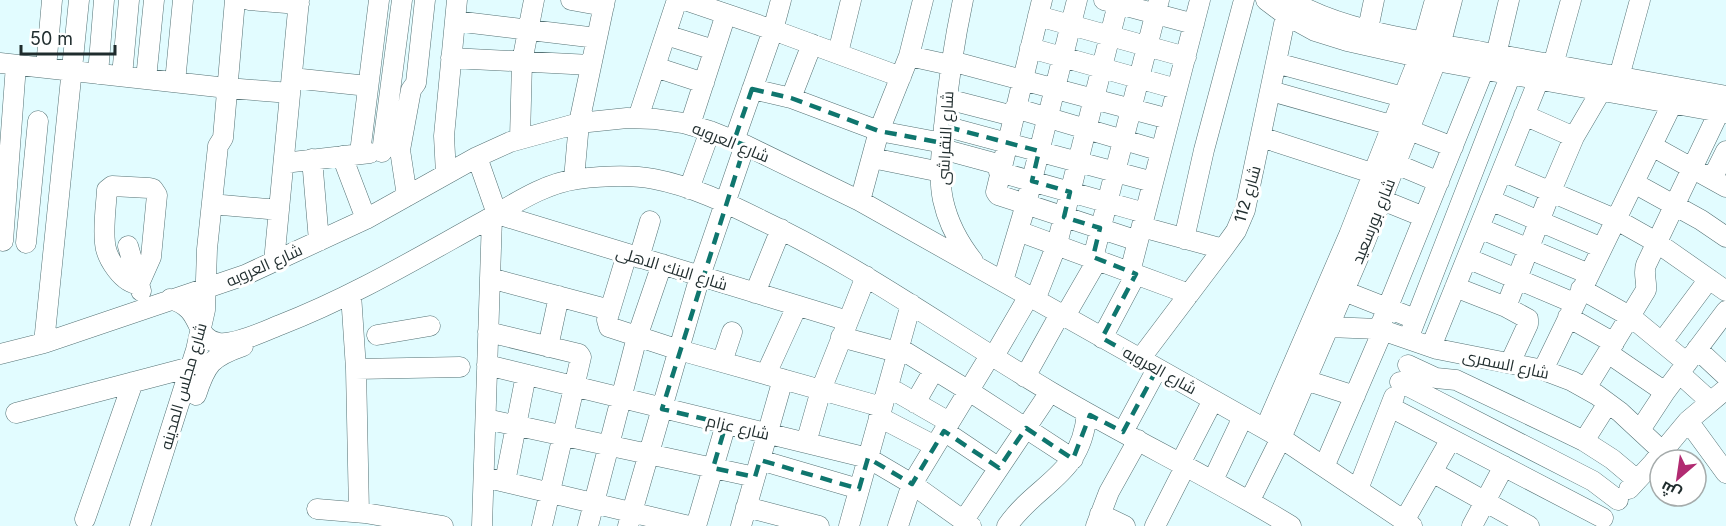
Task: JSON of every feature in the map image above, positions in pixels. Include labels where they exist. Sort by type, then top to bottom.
[{"type":"street","points":[[46,68],[52,0]]},
{"type":"street","points":[[44,343],[79,0]]},
{"type":"street","points":[[98,74],[104,0]]},
{"type":"street","points":[[122,76],[129,0]]},
{"type":"street","points":[[146,79],[154,0]]},
{"type":"street","points":[[175,82],[183,0]]},
{"type":"street","name":"شارع مجلس المدينه","points":[[140,526],[201,330],[206,290],[207,249],[218,146],[223,138],[236,0]]},
{"type":"street","points":[[249,0],[299,2],[274,262]]},
{"type":"street","points":[[366,219],[351,155],[368,86],[379,0]]},
{"type":"street","points":[[402,0],[391,151],[407,196]]},
{"type":"street","points":[[391,151],[412,87],[416,83],[425,0]]},
{"type":"street","points":[[446,174],[444,136],[457,0]]},
{"type":"street","points":[[520,138],[522,62],[534,0]]},
{"type":"street","points":[[571,0],[605,3],[579,123],[574,179]]},
{"type":"street","points":[[638,118],[677,0]]},
{"type":"street","points":[[685,0],[724,9],[773,30],[901,77]]},
{"type":"street","points":[[630,519],[700,276],[724,202],[752,89],[781,0]]},
{"type":"street","points":[[837,53],[851,0]]},
{"type":"street","points":[[860,201],[879,131],[909,56],[923,0]]},
{"type":"street","name":"شارع النقراشى","points":[[963,0],[950,63],[941,172],[943,198],[950,223],[962,246],[978,267]]},
{"type":"street","points":[[1003,281],[1026,204],[1077,0]]},
{"type":"street","points":[[1102,338],[1133,273],[1153,182],[1200,0]]},
{"type":"street","points":[[1184,239],[1204,150],[1244,0]]},
{"type":"street","points":[[1368,29],[1374,0]]},
{"type":"street","name":"شارع بورسعيد","points":[[1401,128],[1403,97],[1430,51],[1433,0]]},
{"type":"street","name":"شارع بورسعيد","points":[[1273,434],[1319,333],[1354,244],[1387,172],[1430,51],[1452,0]]},
{"type":"street","points":[[1324,467],[1381,330],[1425,214],[1490,62],[1509,0]]},
{"type":"street","points":[[1358,489],[1404,373],[1419,343],[1455,287],[1524,115],[1547,75],[1571,0]]},
{"type":"street","points":[[1619,77],[1641,0]]},
{"type":"street","points":[[898,526],[912,484],[992,355],[1032,298],[1057,244],[1110,36],[1114,1],[1157,7],[1194,24]]},
{"type":"street","points":[[1277,3],[1322,8],[1334,21],[1368,29],[1430,51]]},
{"type":"street","points":[[1277,3],[1315,31],[1347,41],[1430,51],[1490,62],[1547,75],[1601,91],[1672,104],[1724,107]]},
{"type":"street","name":"شارع 112","points":[[1098,520],[1130,436],[1148,364],[1189,294],[1236,231],[1245,210],[1276,63],[1277,3]]},
{"type":"street","points":[[1025,377],[1095,258],[1100,228],[1157,7]]},
{"type":"street","points":[[1186,57],[1070,25],[1040,8],[996,192],[998,195],[1100,228],[1142,227],[1223,249]]},
{"type":"street","points":[[690,125],[714,50],[724,9]]},
{"type":"street","points":[[455,21],[597,38]]},
{"type":"street","points":[[666,35],[714,50]]},
{"type":"street","points":[[791,98],[812,44]]},
{"type":"street","points":[[1030,48],[1178,89]]},
{"type":"street","points":[[909,56],[1022,80],[1169,119]]},
{"type":"street","points":[[451,58],[591,65]]},
{"type":"street","points":[[1490,62],[1510,74],[1619,77],[1724,107]]},
{"type":"street","points":[[1276,63],[1403,97]]},
{"type":"street","points":[[54,246],[2,241],[8,64],[227,88],[291,85],[368,86]]},
{"type":"street","points":[[655,67],[704,83]]},
{"type":"street","points":[[1419,343],[1416,319],[1510,74]]},
{"type":"street","points":[[412,87],[448,90]]},
{"type":"street","points":[[752,89],[791,98],[879,131],[943,139],[1007,142],[1153,182]]},
{"type":"street","points":[[1271,91],[1401,128],[1453,147]]},
{"type":"street","points":[[1506,307],[1574,137],[1601,91]]},
{"type":"street","points":[[947,99],[1047,117],[1161,150]]},
{"type":"street","points":[[1542,370],[1672,104]]},
{"type":"street","points":[[1586,388],[1646,290],[1644,270],[1692,168],[1724,107]]},
{"type":"street","points":[[1524,115],[1574,137]]},
{"type":"street","points":[[6,118],[66,123]]},
{"type":"street","name":"شارع العروبه","points":[[0,354],[44,343],[245,275],[366,219],[477,157],[520,138],[599,120],[655,119],[710,130],[860,201],[1273,434],[1408,524]]},
{"type":"street","points":[[26,243],[38,121]]},
{"type":"street","points":[[689,189],[710,130]]},
{"type":"street","points":[[1261,137],[1387,172],[1439,182]]},
{"type":"street","name":"شارع مجلس المدينه","points":[[223,138],[228,147],[217,262],[226,272],[245,275]]},
{"type":"street","points":[[943,139],[1000,168],[1032,181],[1107,202],[1142,227]]},
{"type":"street","points":[[1652,146],[1719,183],[1726,151]]},
{"type":"street","points":[[284,163],[391,151]]},
{"type":"street","points":[[477,157],[494,216],[482,526]]},
{"type":"street","points":[[872,158],[941,172]]},
{"type":"street","points":[[312,159],[319,241]]},
{"type":"street","points":[[4,164],[61,170]]},
{"type":"street","points":[[1502,171],[1617,220],[1656,242],[1726,291]]},
{"type":"street","name":"شارع بورسعيد","points":[[1273,434],[1305,380],[1319,333],[1344,291],[1354,244],[1382,200],[1387,172]]},
{"type":"street","points":[[170,299],[190,308],[203,335],[211,340],[228,342],[299,318],[351,294],[522,199],[574,179],[616,176],[654,179],[724,202],[781,229],[866,276],[1050,392],[1250,500],[1281,524]]},
{"type":"street","points":[[1634,183],[1726,237]]},
{"type":"street","points":[[112,186],[149,188],[157,195],[150,262],[139,284],[128,282],[123,278],[105,246],[107,190],[112,186]]},
{"type":"street","points":[[1382,200],[1453,222]]},
{"type":"street","points":[[1490,200],[1602,248]]},
{"type":"street","points":[[3,204],[57,208]]},
{"type":"street","points":[[222,206],[279,210]]},
{"type":"street","name":"شارع البنك الاهلى","points":[[494,216],[662,264],[796,306],[898,350],[934,369],[1073,459]]},
{"type":"street","points":[[650,222],[610,310],[607,324],[609,327],[680,350],[821,390],[943,433],[999,468]]},
{"type":"street","points":[[1479,228],[1528,249],[1578,296],[1611,348],[1665,392]]},
{"type":"street","points":[[755,293],[781,229]]},
{"type":"street","points":[[1018,231],[1189,294]]},
{"type":"street","points":[[105,246],[153,246]]},
{"type":"street","points":[[128,246],[144,308]]},
{"type":"street","points":[[1467,258],[1517,279],[1578,296],[1631,317],[1687,362],[1726,376]]},
{"type":"street","points":[[588,526],[637,337],[662,264]]},
{"type":"street","points":[[806,443],[821,390],[866,276]]},
{"type":"street","points":[[490,278],[610,310]]},
{"type":"street","points":[[1662,342],[1709,279]]},
{"type":"street","points":[[1455,287],[1506,307],[1526,317],[1529,321],[1510,363]]},
{"type":"street","points":[[1344,291],[1416,319]]},
{"type":"street","points":[[351,294],[363,517]]},
{"type":"street","points":[[548,346],[559,296]]},
{"type":"street","points":[[849,526],[911,304]]},
{"type":"street","points":[[796,306],[775,377],[768,434],[743,517],[819,526]]},
{"type":"street","points":[[1640,430],[1687,362],[1720,333],[1726,311]]},
{"type":"street","name":"شارع مجلس المدينه","points":[[154,526],[206,369],[217,356],[284,332],[292,327],[299,318]]},
{"type":"street","points":[[380,368],[376,329],[430,326]]},
{"type":"street","name":"شارع السمرى","points":[[1319,333],[1381,330],[1463,355],[1542,370],[1586,388],[1608,403],[1659,448]]},
{"type":"street","points":[[488,332],[580,355],[542,526]]},
{"type":"street","points":[[722,362],[732,332]]},
{"type":"street","points":[[1687,362],[1710,401]]},
{"type":"street","name":"شارع عزام","points":[[487,365],[868,458],[912,484],[968,523]]},
{"type":"street","points":[[16,413],[191,367]]},
{"type":"street","points":[[356,369],[460,367]]},
{"type":"street","points":[[915,403],[934,369]]},
{"type":"street","points":[[1404,373],[1456,380],[1584,441],[1612,459],[1637,480]]},
{"type":"street","points":[[1404,373],[1593,481],[1618,500]]},
{"type":"street","points":[[505,482],[526,375]]},
{"type":"street","points":[[1305,380],[1354,396]]},
{"type":"street","points":[[85,519],[134,382]]},
{"type":"street","points":[[888,387],[915,403],[943,433]]},
{"type":"street","points":[[1666,448],[1688,421],[1726,389]]},
{"type":"street","points":[[968,523],[999,468],[1050,392]]},
{"type":"street","points":[[1155,526],[1213,400]]},
{"type":"street","points":[[1584,441],[1608,403]]},
{"type":"street","points":[[1390,407],[1504,466],[1601,522],[1648,468]]},
{"type":"street","points":[[1008,526],[1027,503],[1073,459],[1085,429],[1087,413]]},
{"type":"street","points":[[1213,480],[1243,417]]},
{"type":"street","points":[[486,419],[713,468],[757,468],[859,489]]},
{"type":"street","points":[[1688,421],[1726,473]]},
{"type":"street","points":[[696,526],[726,424]]},
{"type":"street","points":[[1250,500],[1273,434]]},
{"type":"street","points":[[1408,524],[1432,472],[1451,439]]},
{"type":"street","points":[[1472,526],[1504,466]]},
{"type":"street","points":[[1432,472],[1529,526]]},
{"type":"street","points":[[484,477],[594,503],[630,519],[689,526]]},
{"type":"street","points":[[317,509],[413,524],[443,526]]},
{"type":"street","points":[[1098,520],[1125,526]]},
{"type":"highlighted area","points":[[752,89],[791,98],[879,131],[943,143],[944,126],[1039,151],[1032,181],[1070,192],[1064,217],[1100,228],[1093,257],[1136,274],[1102,338],[1157,369],[1123,432],[1090,415],[1073,459],[1026,428],[999,468],[944,431],[912,484],[868,458],[859,489],[760,460],[755,477],[713,468],[726,424],[662,409],[745,145],[734,141]]}]
